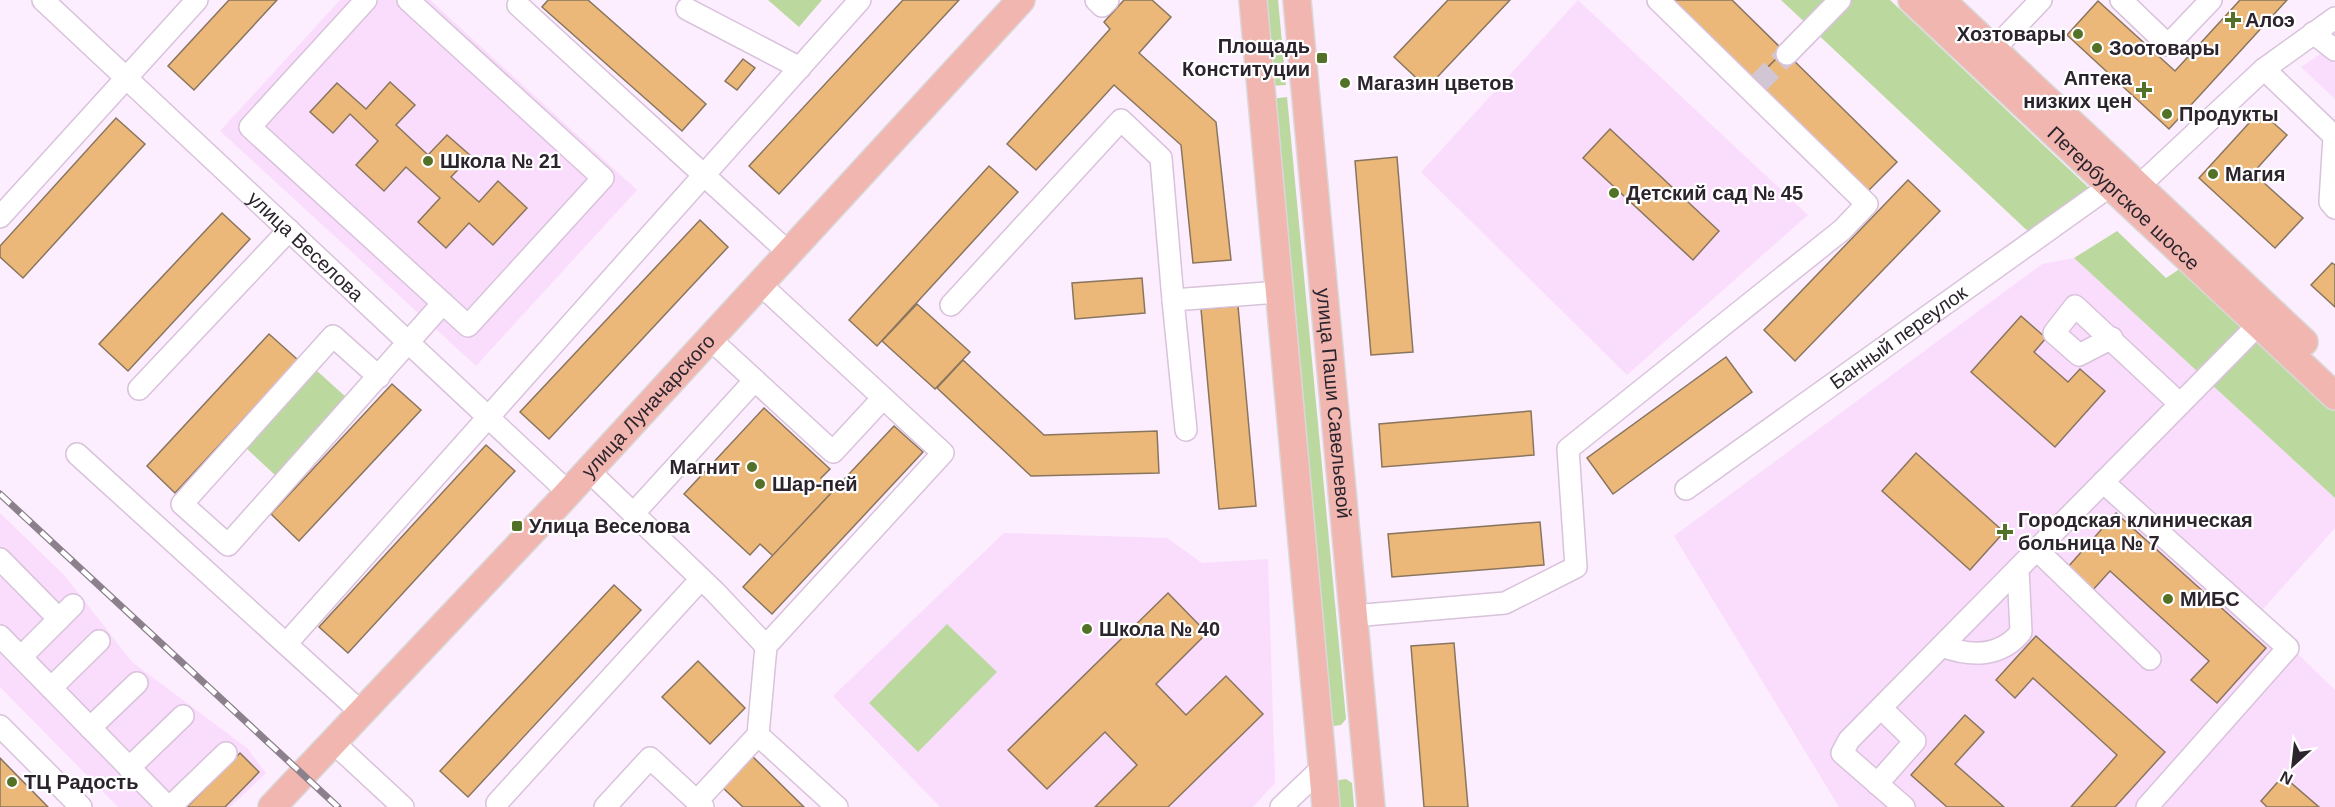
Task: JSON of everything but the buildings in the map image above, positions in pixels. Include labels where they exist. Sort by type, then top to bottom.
[{"type":"main road","name":"улица Луначарского","points":[[272,807],[335,744],[569,493],[1021,0]]},
{"type":"main road","points":[[1254,0],[1326,807]]},
{"type":"main road","name":"улица Паши Савельевой","points":[[1297,0],[1371,807]]},
{"type":"main road","name":"Петербургское шоссе","points":[[1912,0],[2110,186],[2264,318],[2335,372]]},
{"type":"main road","name":"Петербургское шоссе","points":[[1941,0],[2139,186],[2335,396]]},
{"type":"main road","points":[[2110,186],[2139,186]]},
{"type":"main road","points":[[1322,760],[1365,747]]},
{"type":"street","name":"улица Веселова","points":[[43,0],[569,493]]},
{"type":"street","points":[[0,217],[196,0]]},
{"type":"street","points":[[366,0],[250,127],[468,326],[603,178],[408,0]]},
{"type":"street","points":[[286,644],[860,0]]},
{"type":"street","points":[[1096,0],[1102,6],[1108,0]]},
{"type":"street","points":[[1353,616],[1506,603],[1576,567],[1568,448],[1842,230],[1867,204],[1754,88],[1658,0]]},
{"type":"street","points":[[1787,54],[1840,0]]},
{"type":"street","points":[[1994,49],[2041,0]]},
{"type":"street","points":[[2121,0],[2168,45],[2211,0]]},
{"type":"street","points":[[687,3],[800,68]]},
{"type":"street","points":[[518,5],[789,253]]},
{"type":"street","points":[[2139,186],[2264,69],[2335,18]]},
{"type":"street","points":[[2313,33],[2335,50]]},
{"type":"street","points":[[2264,69],[2334,136],[2330,202],[2335,208]]},
{"type":"street","points":[[951,305],[1121,120],[1161,158],[1186,430]]},
{"type":"street","name":"Банный переулок","points":[[1686,489],[2110,186]]},
{"type":"street","points":[[139,389],[289,230]]},
{"type":"street","points":[[605,807],[650,758],[700,804],[758,735],[766,646],[943,453],[760,284]]},
{"type":"street","points":[[1173,300],[1280,292]]},
{"type":"street","points":[[379,377],[333,336],[182,504],[228,545],[379,377],[443,303]]},
{"type":"street","points":[[1904,807],[1842,753],[1850,740],[2264,318]]},
{"type":"street","points":[[2112,338],[2180,405]]},
{"type":"street","points":[[710,339],[833,452],[883,398]]},
{"type":"street","points":[[633,514],[755,381]]},
{"type":"street","points":[[77,454],[363,714]]},
{"type":"street","points":[[589,471],[701,579],[766,646]]},
{"type":"street","points":[[2103,482],[2288,648],[2147,807]]},
{"type":"street","points":[[2037,550],[2150,659]]},
{"type":"street","points":[[0,559],[66,612],[21,657]]},
{"type":"street","points":[[1942,646],[1956,652],[1993,652],[2010,645],[2021,632],[2018,569]]},
{"type":"street","points":[[497,803],[701,579]]},
{"type":"street","points":[[0,636],[169,807],[226,753]]},
{"type":"street","points":[[51,688],[99,641]]},
{"type":"street","points":[[90,728],[137,682]]},
{"type":"street","points":[[1877,784],[1916,741],[1881,708]]},
{"type":"street","points":[[129,768],[183,716]]},
{"type":"street","points":[[0,726],[81,807]]},
{"type":"street","points":[[758,735],[837,807]]},
{"type":"street","points":[[335,744],[403,807]]},
{"type":"street","points":[[1281,807],[1322,760]]},
{"type":"shaded area","name":"Школа № 21","points":[[340,0],[430,0],[637,190],[476,366],[220,131]]},
{"type":"shaded area","name":"Детский сад № 45","points":[[1578,0],[1808,215],[1627,375],[1421,172]]},
{"type":"shaded area","points":[[2335,44],[2335,99],[2301,67]]},
{"type":"shaded area","name":"Городская клиническая больница № 7","points":[[2074,258],[2335,498],[2335,528],[2258,615],[2335,690],[2335,807],[1839,807],[1674,536],[2042,264]]},
{"type":"shaded area","points":[[0,513],[65,576],[132,662],[247,748],[266,773],[230,807],[118,807],[0,687]]},
{"type":"shaded area","name":"Школа № 40","points":[[1004,533],[1167,538],[1202,563],[1268,559],[1275,783],[1253,807],[940,807],[833,696]]},
{"type":"green space","points":[[768,0],[822,0],[799,27]]},
{"type":"green space","points":[[1261,0],[1278,0],[1286,85],[1269,86]]},
{"type":"green space","points":[[1781,0],[1890,0],[2089,188],[2032,235]]},
{"type":"green space","points":[[1287,97],[1346,719],[1341,725],[1334,726],[1328,720],[1270,99]]},
{"type":"green space","points":[[2117,231],[2166,278],[2181,268],[2335,410],[2335,498],[2074,258]]},
{"type":"green space","points":[[316,370],[347,398],[276,476],[246,448]]},
{"type":"green space","points":[[947,624],[997,672],[918,752],[869,703]]},
{"type":"green space","points":[[1346,779],[1352,783],[1354,807],[1336,807],[1334,786],[1339,780]]},
{"type":"tunnel","points":[[1757,85],[1787,54]]},
{"type":"railway","points":[[0,494],[338,807]]},
{"type":"place","name":"Алоэ","points":[[2233,20]]},
{"type":"place","name":"Хозтовары","points":[[2078,34]]},
{"type":"place","name":"Зоотовары","points":[[2097,48]]},
{"type":"place","name":"Площадь Конституции","points":[[1322,58]]},
{"type":"place","name":"Магазин цветов","points":[[1345,83]]},
{"type":"place","name":"Аптека низких цен","points":[[2144,90]]},
{"type":"place","name":"Продукты","points":[[2167,114]]},
{"type":"place","name":"Школа № 21","points":[[428,161]]},
{"type":"place","name":"Магия","points":[[2213,174]]},
{"type":"place","name":"Детский сад № 45","points":[[1614,193]]},
{"type":"place","name":"Магнит","points":[[752,467]]},
{"type":"place","name":"Шар-пей","points":[[760,484]]},
{"type":"place","name":"Улица Веселова","points":[[517,526]]},
{"type":"place","name":"Городская клиническая больница № 7","points":[[2005,532]]},
{"type":"place","name":"МИБС","points":[[2168,599]]},
{"type":"place","name":"Школа № 40","points":[[1087,629]]},
{"type":"place","name":"ТЦ Радость","points":[[12,782]]}]
